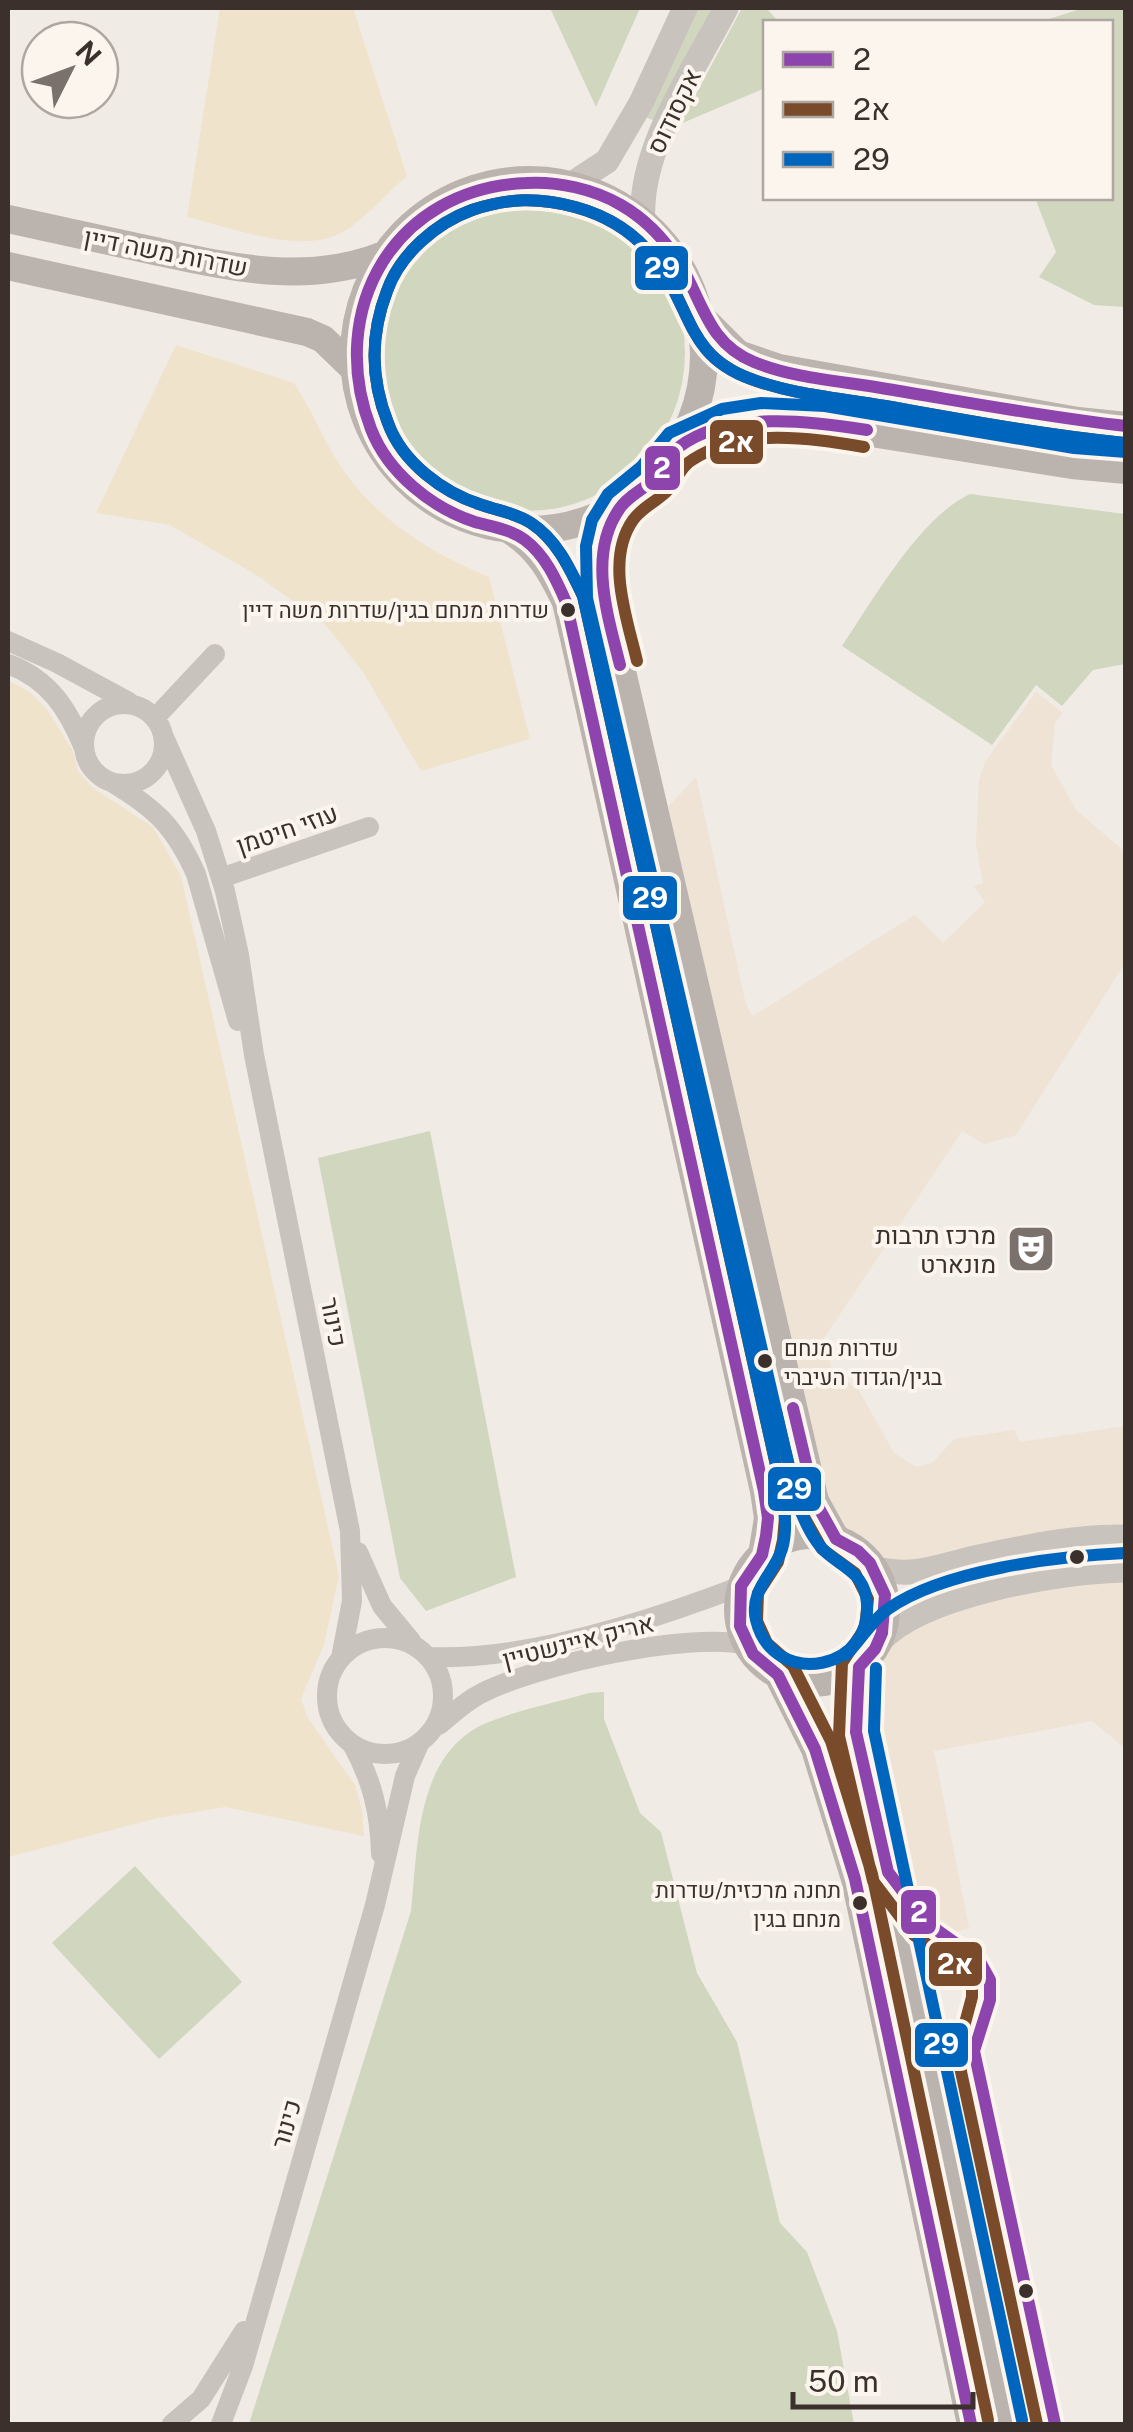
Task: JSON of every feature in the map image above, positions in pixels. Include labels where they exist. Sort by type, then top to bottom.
[{"type":"main road","points":[[536,179],[572,184],[609,198],[643,221],[669,248],[688,281],[700,316],[705,362],[698,406],[679,447],[654,479],[622,505],[586,521],[548,529],[508,529],[474,522],[443,508],[415,488],[373,434],[360,403],[354,369],[359,310],[384,255],[406,228],[466,190],[501,181],[536,179]]},
{"type":"main road","name":"שדרות משה דיין","points":[[8,219],[244,270],[310,272],[354,266],[384,255]]},
{"type":"main road","name":"שדרות משה דיין","points":[[8,266],[307,332],[323,338],[354,369]]},
{"type":"main road","points":[[700,316],[738,354],[780,368],[1010,410],[1126,426]]},
{"type":"main road","points":[[679,447],[726,426],[790,420],[1072,465],[1126,470]]},
{"type":"main road","points":[[622,505],[608,527],[604,594],[815,1501],[836,1539]]},
{"type":"main road","points":[[508,529],[528,541],[550,567],[566,602],[764,1491],[768,1518],[762,1554]]},
{"type":"main road","points":[[797,1536],[836,1539],[858,1552],[873,1568],[882,1585],[885,1624],[878,1642],[859,1666],[840,1678],[820,1683],[798,1682],[778,1675],[748,1646],[738,1616],[742,1586],[762,1554],[774,1545],[797,1536]]},
{"type":"main road","points":[[859,1666],[856,1732],[1005,2424]]},
{"type":"main road","points":[[778,1675],[815,1749],[854,1879],[971,2424]]},
{"type":"street","name":"אקסודוס","points":[[572,184],[607,161],[641,103],[685,8]]},
{"type":"street","name":"אקסודוס","points":[[643,221],[641,194],[654,147],[726,8]]},
{"type":"street","points":[[8,641],[135,705],[159,726],[163,754],[150,775],[139,782],[114,783],[92,769],[61,701],[36,677],[8,664]]},
{"type":"street","points":[[159,726],[215,654]]},
{"type":"street","points":[[85,751],[86,732],[100,711],[111,705],[135,705]]},
{"type":"street","name":"כינור","points":[[159,726],[206,831],[239,955],[268,1124],[350,1531],[352,1602],[341,1658]]},
{"type":"street","name":"כינור","points":[[114,783],[156,811],[186,851],[268,1124]]},
{"type":"street","name":"עוזי חיטמן","points":[[221,878],[370,827]]},
{"type":"street","name":"כינור","points":[[350,1531],[382,1606],[423,1652]]},
{"type":"street","points":[[873,1568],[907,1575],[1036,1546],[1126,1537]]},
{"type":"street","points":[[878,1642],[911,1615],[944,1603],[1076,1573],[1126,1570]]},
{"type":"street","name":"אריק איינשטיין","points":[[423,1652],[503,1654],[650,1619],[742,1586]]},
{"type":"street","points":[[380,1638],[398,1639],[423,1652],[440,1674],[444,1693],[442,1712],[426,1737],[400,1753],[381,1755],[351,1743],[334,1724],[327,1705],[327,1686],[341,1658],[363,1642],[380,1638]]},
{"type":"street","name":"אריק איינשטיין","points":[[426,1737],[480,1694],[527,1675],[680,1643],[712,1640],[748,1646]]},
{"type":"street","name":"כינור","points":[[221,2424],[243,2366],[375,1906],[406,1776],[426,1737]]},
{"type":"street","name":"כינור","points":[[351,1743],[366,1770],[380,1814],[382,1862],[375,1906]]},
{"type":"street","name":"כינור","points":[[172,2424],[201,2398],[220,2372],[262,2298]]},
{"type":"green space","points":[[550,8],[640,8],[596,107]]},
{"type":"green space","points":[[692,8],[717,8],[655,121],[645,117]]},
{"type":"green space","points":[[742,8],[766,8],[777,20],[763,20],[763,89],[680,124]]},
{"type":"green space","points":[[1084,8],[1125,8],[1125,307],[1094,305],[1039,277],[1056,252],[1036,200],[1113,200],[1113,20],[1045,20]]},
{"type":"green space","points":[[527,195],[558,198],[587,207],[639,241],[673,293],[682,322],[682,384],[673,413],[639,465],[587,499],[558,508],[527,511],[496,508],[467,499],[415,465],[381,413],[372,384],[369,353],[372,322],[381,293],[415,241],[467,207],[496,198]]},
{"type":"green space","points":[[970,494],[1125,514],[1125,664],[1093,670],[1062,706],[1036,685],[992,745],[842,646],[916,540],[951,505]]},
{"type":"green space","points":[[430,1131],[516,1577],[426,1611],[400,1578],[318,1158]]},
{"type":"green space","points":[[604,1692],[604,1719],[640,1813],[661,1832],[697,1973],[737,2042],[780,2223],[807,2252],[837,2331],[854,2424],[249,2424],[411,1911],[419,1833],[432,1781],[444,1758],[461,1739],[484,1724],[536,1707]]},
{"type":"green space","points":[[135,1866],[242,1982],[159,2059],[52,1943]]},
{"type":"sand","points":[[220,8],[353,8],[407,176],[341,233],[324,239],[286,240],[187,217]]},
{"type":"sand","points":[[176,345],[294,383],[336,459],[366,498],[423,544],[489,577],[530,739],[421,771],[363,672],[324,623],[258,576],[170,525],[96,513]]},
{"type":"sand","points":[[8,680],[31,693],[46,708],[73,751],[78,771],[93,788],[153,827],[181,876],[339,1576],[324,1644],[301,1699],[308,1718],[355,1785],[364,1836],[225,1807],[158,1818],[8,1857]]},
{"type":"shaded area","points":[[1036,692],[1063,713],[1055,723],[1051,765],[1076,810],[1125,852],[1125,963],[1016,1135],[984,1144],[962,1131],[822,1341],[834,1374],[858,1389],[894,1453],[916,1467],[932,1463],[954,1439],[1014,1430],[1020,1442],[1125,1426],[1125,1537],[907,1575],[866,1559],[836,1539],[668,807],[696,777],[746,1005],[753,1016],[915,915],[943,943],[985,902],[974,887],[983,883],[976,844],[979,780],[985,762]]},
{"type":"shaded area","points":[[1125,1570],[1125,1748],[1092,1721],[934,1751],[969,1928],[944,1935],[912,1907],[888,1872],[859,1667],[898,1623]]},
{"type":"transit line","name":"2","points":[[971,2424],[855,1879],[815,1749],[778,1675],[753,1654],[740,1626],[741,1586],[762,1555],[766,1536],[764,1491],[566,602],[544,560],[525,540],[443,508],[413,487],[388,460],[371,429],[359,384],[357,341],[365,300],[382,263],[407,231],[440,207],[480,190],[550,183],[599,195],[631,211],[648,225],[677,259],[718,335],[754,362],[820,379],[1126,426]]},
{"type":"transit line","name":"2א","points":[[988,2420],[872,1874],[831,1741],[793,1666],[767,1643],[757,1621],[758,1593],[778,1562],[783,1540],[781,1488],[583,596],[562,556],[540,530],[519,517],[453,493],[403,451],[388,423],[378,390],[374,357],[377,324],[393,277],[410,253],[433,232],[485,206],[523,200],[549,202],[604,218],[640,242],[660,265],[707,350],[733,371],[751,379],[817,396],[1124,443]]},
{"type":"transit line","name":"29","points":[[1124,443],[817,396],[751,379],[733,371],[707,350],[660,265],[640,242],[604,218],[562,204],[536,200],[498,203],[445,223],[410,253],[393,277],[381,307],[375,373],[388,423],[403,451],[453,493],[519,517],[540,530],[562,556],[583,596],[781,1487],[784,1541],[759,1591],[756,1620],[766,1642],[782,1657],[802,1663],[822,1663],[841,1655],[857,1641],[866,1621],[866,1596],[859,1579],[816,1541],[798,1505],[587,598],[586,546],[592,520],[608,494],[641,467],[669,433],[722,409],[761,403],[825,406],[1074,448],[1126,452]]},
{"type":"transit line","name":"2","points":[[620,665],[603,585],[604,545],[620,508],[655,478],[675,450],[699,435],[745,423],[796,422],[867,430]]},
{"type":"transit line","name":"2א","points":[[637,661],[621,589],[620,553],[633,520],[668,490],[688,463],[711,450],[754,439],[799,438],[864,447]]},
{"type":"transit line","name":"2","points":[[793,1408],[815,1501],[836,1539],[870,1563],[885,1595],[882,1633],[875,1649],[859,1667],[856,1732],[888,1872],[927,1923],[979,1960],[990,1980],[990,2000],[974,2051],[1055,2424]]},
{"type":"transit line","name":"2א","points":[[776,1412],[799,1508],[822,1549],[855,1573],[868,1599],[865,1628],[842,1663],[839,1736],[873,1881],[914,1935],[966,1972],[972,1984],[957,2053],[1037,2424]]},
{"type":"transit line","name":"29","points":[[846,1655],[888,1609],[939,1584],[1002,1567],[1125,1553]]},
{"type":"transit line","name":"29","points":[[876,1668],[874,1731],[1022,2420]]},
{"type":"place","name":"שדרות מנחם בגין/שדרות משה דיין","points":[[568,610]]},
{"type":"place","name":"מרכז תרבות מונארט","points":[[1031,1249]]},
{"type":"place","name":"שדרות מנחם בגין/הגדוד העיברי","points":[[765,1361]]},
{"type":"place","name":"תחנה מרכזית/שדרות מנחם בגין","points":[[860,1903]]}]
